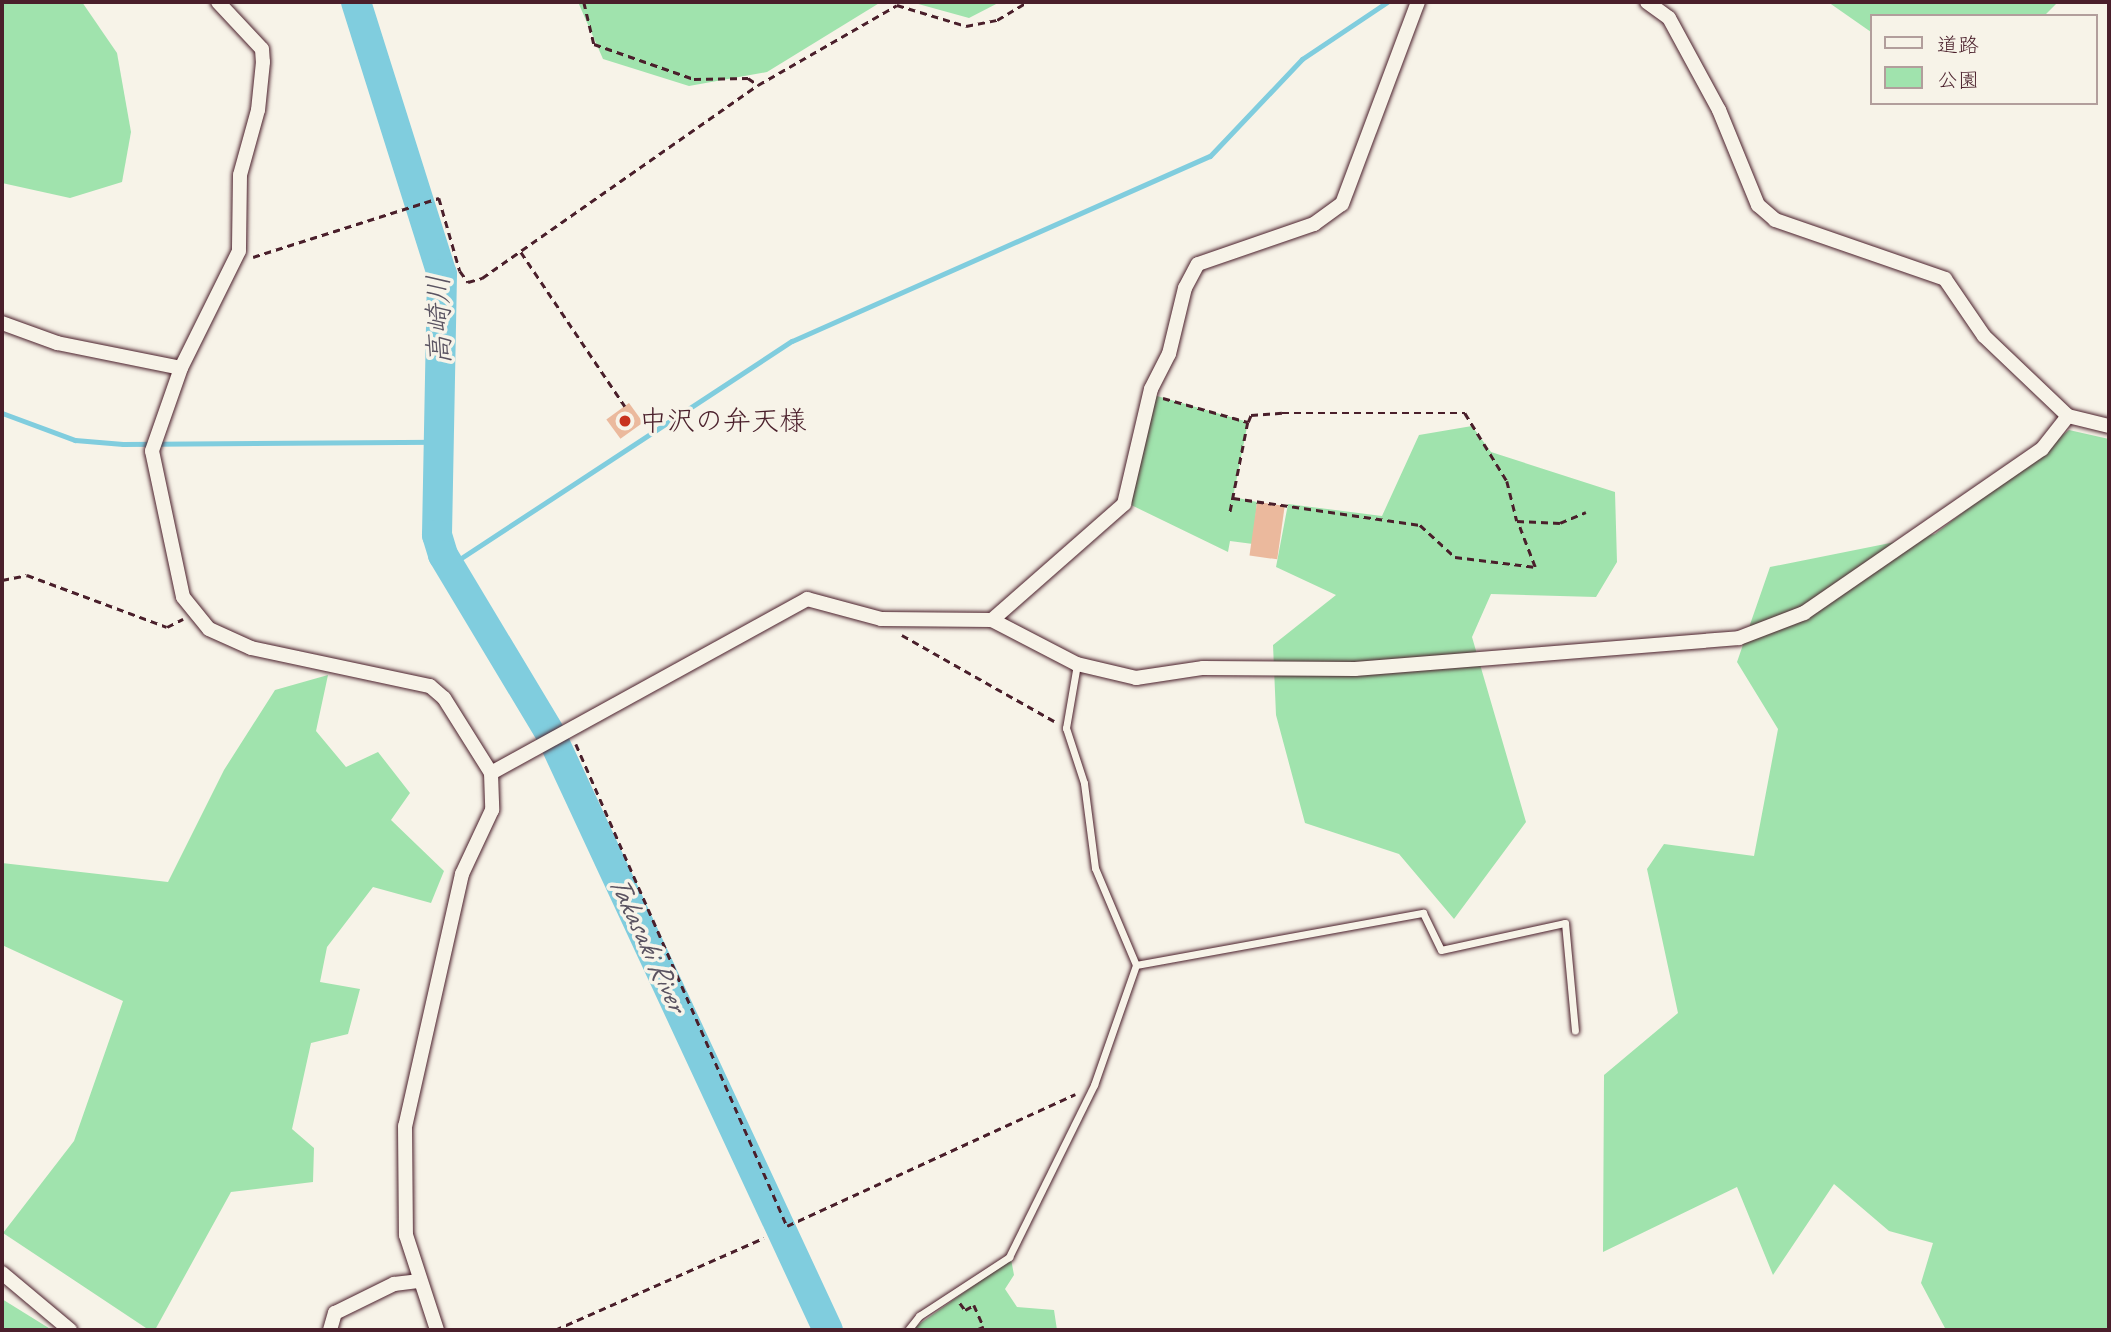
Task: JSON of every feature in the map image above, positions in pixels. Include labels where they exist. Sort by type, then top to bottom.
[{"type":"street","points":[[218,2],[262,49],[263,62],[258,110],[240,175],[233,263],[181,368],[152,451],[164,529],[191,612],[209,629],[251,648],[430,685],[444,698],[491,773],[492,810],[462,874],[405,1126],[402,1208],[420,1281],[437,1330]]},
{"type":"street","points":[[992,620],[1124,504],[1150,394],[1198,264],[1314,224],[1342,204],[1418,2]]},
{"type":"street","points":[[1647,2],[1669,18],[1719,110],[1758,205],[1775,220],[1945,279],[1984,336],[2068,416],[2109,426]]},
{"type":"street","points":[[2,323],[57,343],[181,368]]},
{"type":"street","points":[[491,773],[790,604],[827,603],[881,619],[992,620],[1077,664],[1136,678],[1203,668],[1356,669],[1739,638],[1804,613],[2042,449],[2068,416]]},
{"type":"street","points":[[2,1273],[70,1330]]},
{"type":"street","points":[[330,1330],[335,1313],[394,1284],[420,1281]]},
{"type":"lane","points":[[908,1330],[919,1315],[955,1295],[1009,1257],[1094,1085],[1136,965],[1096,868],[1084,783],[1066,729],[1077,664]]},
{"type":"lane","points":[[1136,965],[1423,913],[1441,950],[1565,923],[1575,1031]]},
{"type":"path","points":[[584,2],[594,44],[694,79],[748,78],[758,85]]},
{"type":"path","points":[[233,263],[439,198],[468,282],[520,251],[758,85],[897,5],[966,26],[997,20],[1027,2]]},
{"type":"path","points":[[520,251],[625,407]]},
{"type":"path","points":[[1150,394],[1248,422]]},
{"type":"path","points":[[1230,513],[1248,422],[1251,415],[1465,413],[1507,481],[1517,521],[1535,567],[1455,557],[1420,524],[1233,498]]},
{"type":"path","points":[[1517,521],[1560,523],[1586,512]]},
{"type":"path","points":[[2,580],[27,575],[167,627],[191,612]]},
{"type":"path","points":[[881,619],[924,652],[1066,729]]},
{"type":"path","points":[[570,729],[787,1226],[1094,1085]]},
{"type":"path","points":[[555,1330],[764,1238]]},
{"type":"path","points":[[955,1295],[965,1310],[975,1305],[984,1327],[977,1330]]},
{"type":"green space","points":[[2,2],[82,2],[117,53],[131,132],[122,182],[70,198],[2,183]]},
{"type":"green space","points":[[578,2],[881,2],[767,72],[689,86],[603,59]]},
{"type":"green space","points":[[911,2],[1000,2],[969,18]]},
{"type":"green space","points":[[1828,2],[2058,2],[2046,14],[1870,14],[1870,31]]},
{"type":"green space","points":[[1150,394],[1248,422],[1233,497],[1257,502],[1253,544],[1230,541],[1228,552],[1127,503]]},
{"type":"green space","points":[[1472,426],[1491,452],[1615,492],[1617,562],[1596,597],[1491,594],[1472,637],[1526,822],[1454,919],[1399,854],[1305,823],[1276,715],[1273,645],[1336,595],[1276,567],[1288,504],[1382,516],[1419,435]]},
{"type":"green space","points":[[2069,430],[2109,439],[2109,1330],[1946,1330],[1921,1283],[1933,1243],[1889,1231],[1834,1184],[1773,1275],[1737,1187],[1603,1252],[1604,1075],[1678,1013],[1647,869],[1664,844],[1754,856],[1778,729],[1737,662],[1770,567],[1935,534]]},
{"type":"green space","points":[[328,675],[316,731],[346,767],[378,752],[410,793],[391,820],[444,871],[431,903],[373,887],[327,947],[320,982],[360,989],[348,1034],[311,1043],[292,1129],[314,1148],[313,1182],[231,1192],[155,1330],[149,1330],[3,1233],[74,1141],[123,1001],[2,945],[2,863],[168,882],[224,770],[275,690]]},
{"type":"green space","points":[[1011,1259],[1014,1275],[1005,1289],[1017,1307],[1054,1310],[1057,1330],[911,1330]]},
{"type":"green space","points":[[2,1299],[52,1330],[2,1330]]},
{"type":"building","name":"中沢の弁天様","points":[[629,403],[643,422],[620,439],[606,419]]},
{"type":"building","points":[[1257,502],[1285,506],[1277,559],[1249,555]]},
{"type":"waterway","name":"Takasaki River","points":[[356,2],[442,274],[437,535],[443,555],[551,735],[828,1330]]},
{"type":"waterway","points":[[449,566],[792,341],[1210,156],[1302,59],[1387,2]]},
{"type":"waterway","points":[[2,413],[75,440],[123,444],[438,442]]},
{"type":"place","name":"中沢の弁天様","points":[[625,421]]},
{"type":"water label","name":"高崎川","points":[[439,320]]}]
